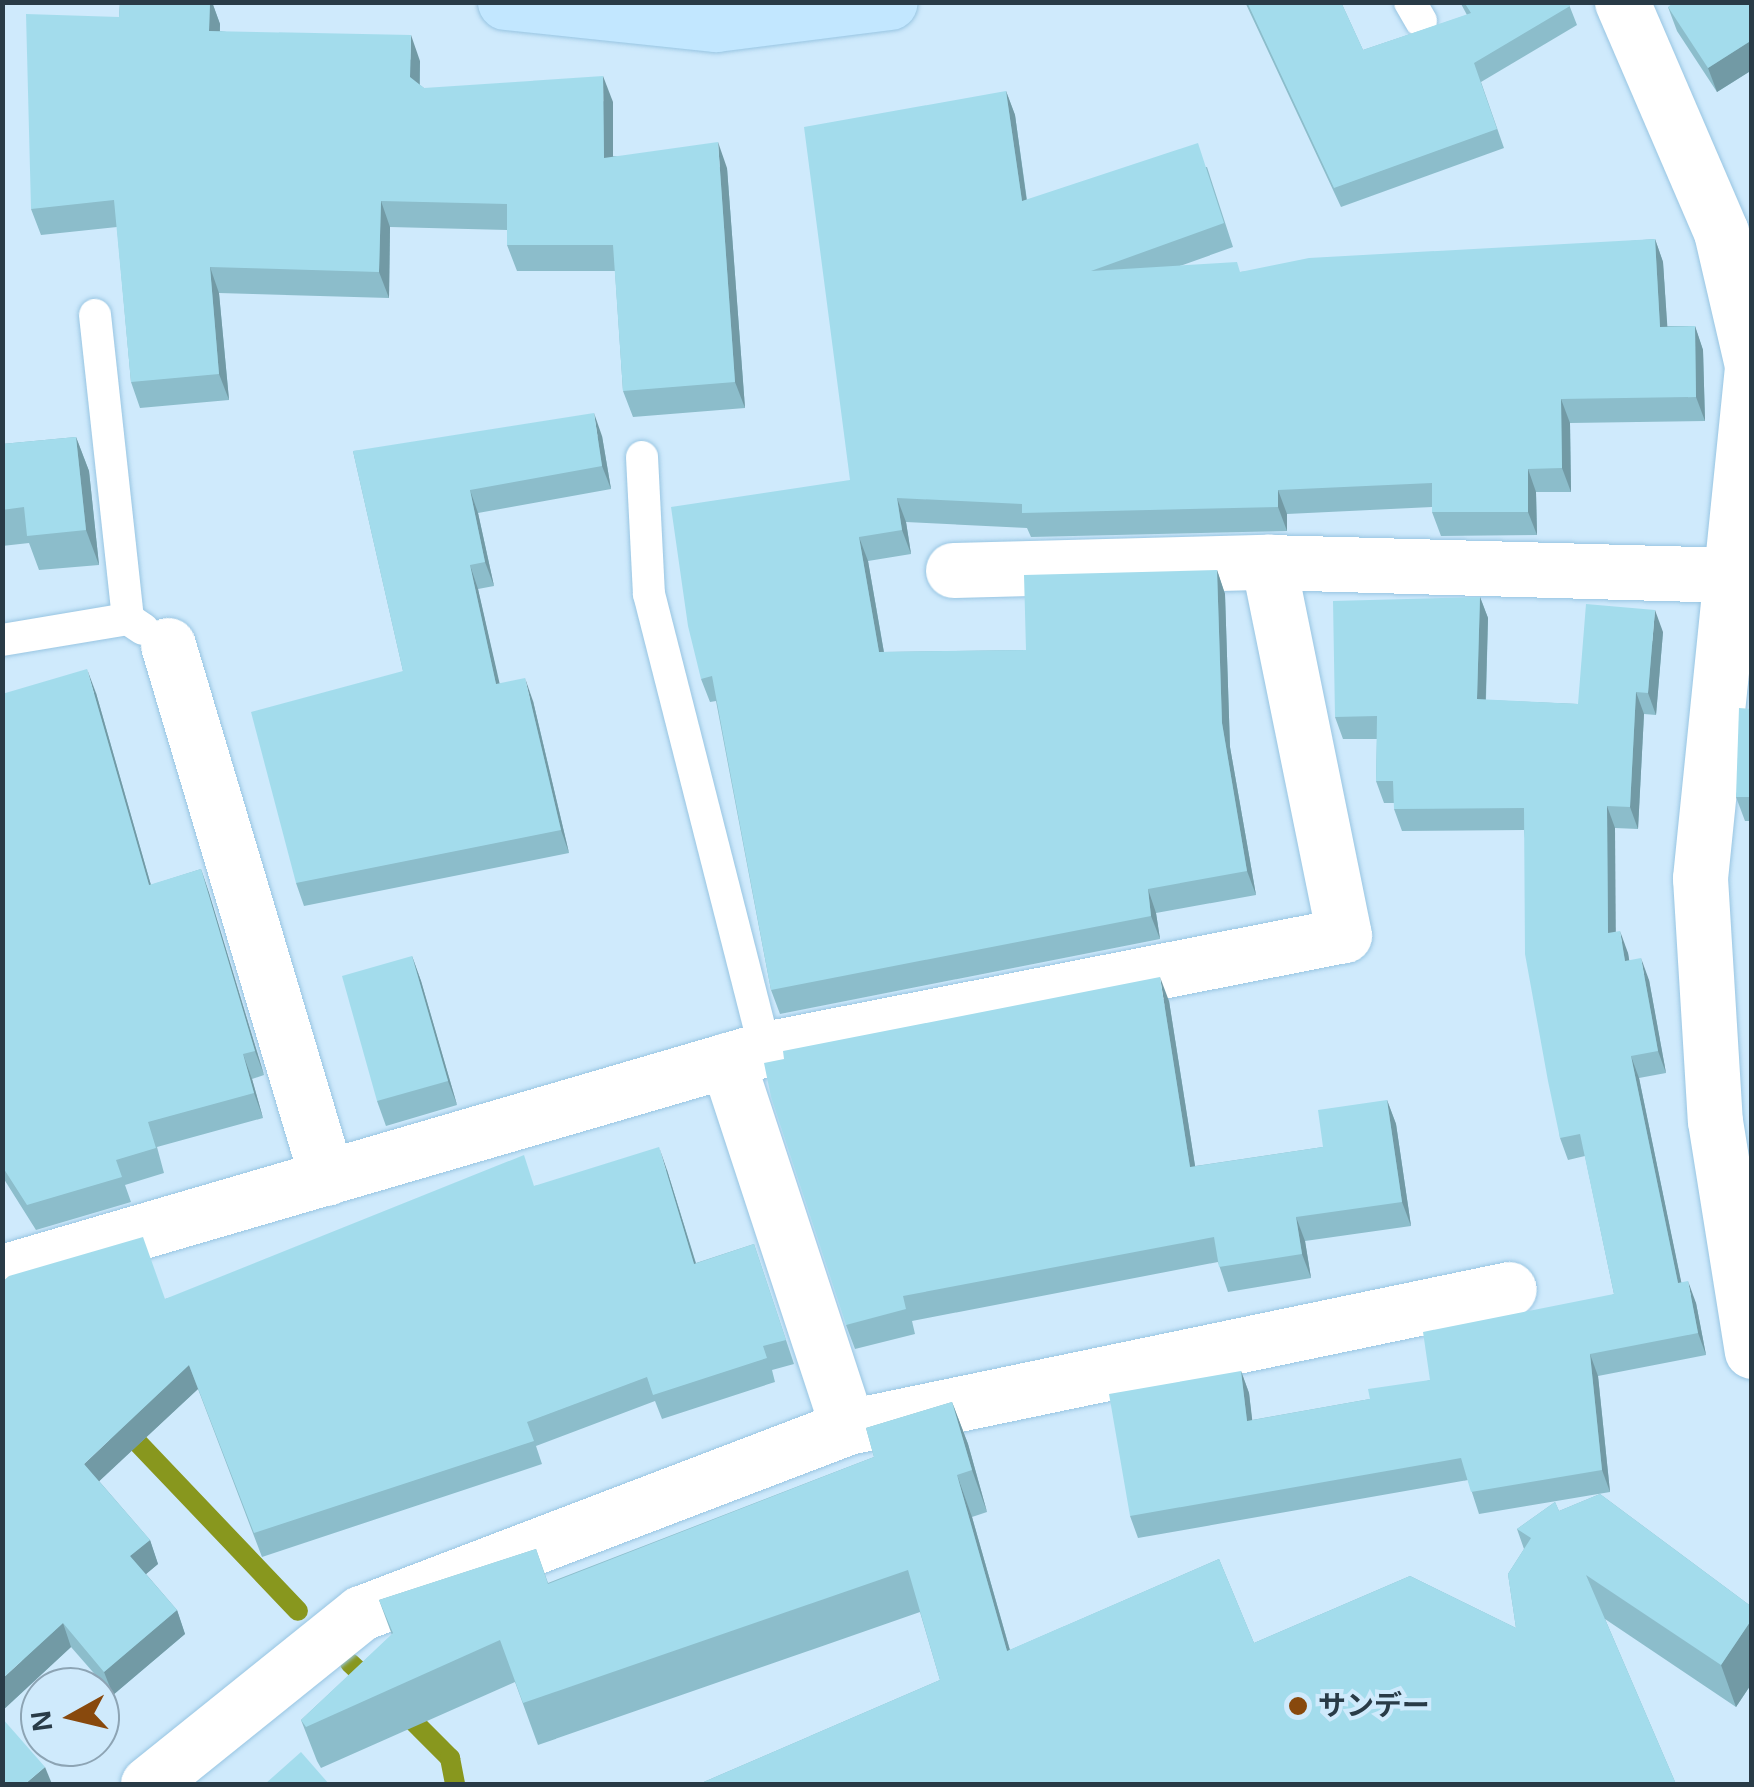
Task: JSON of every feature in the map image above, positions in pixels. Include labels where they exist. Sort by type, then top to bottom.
[{"type":"main road","points":[[505,2],[795,21],[890,2]]},
{"type":"street","points":[[1622,2],[1721,232],[1752,366],[1747,446],[1726,575],[1700,878],[1715,1122],[1752,1351]]},
{"type":"street","points":[[953,570],[1268,562],[1726,575]]},
{"type":"street","points":[[5,1266],[327,1178],[746,1055],[1344,935],[1268,562]]},
{"type":"street","points":[[148,632],[327,1178]]},
{"type":"street","points":[[746,1055],[848,1428]]},
{"type":"street","points":[[148,1784],[362,1613],[848,1428],[1509,1289]]},
{"type":"lane","points":[[2,640],[148,632],[95,316]]},
{"type":"lane","points":[[642,457],[648,594],[746,1055]]},
{"type":"building","points":[[120,2],[210,2],[209,31],[411,35],[410,77],[424,88],[603,76],[604,158],[718,142],[735,382],[623,391],[613,245],[507,245],[507,204],[381,201],[379,272],[210,267],[219,374],[131,382],[114,200],[31,209],[26,14],[119,17]]},
{"type":"building","points":[[1247,2],[1341,2],[1363,50],[1471,13],[1464,2],[1568,2],[1570,6],[1474,63],[1497,129],[1334,188]]},
{"type":"building","points":[[1674,2],[1752,2],[1752,40],[1708,68],[1668,7]]},
{"type":"building","points":[[1006,91],[1022,201],[1198,143],[1224,223],[1091,271],[1237,262],[1240,272],[1309,258],[1655,239],[1660,327],[1695,326],[1696,397],[1561,399],[1562,468],[1528,469],[1528,512],[1432,512],[1432,483],[1278,490],[1278,507],[1022,513],[1022,504],[897,498],[902,530],[859,537],[879,652],[1026,650],[1024,575],[1217,570],[1222,723],[1247,871],[1148,889],[1151,916],[771,990],[712,676],[701,679],[688,626],[671,507],[850,480],[804,127]]},
{"type":"building","points":[[594,413],[602,466],[470,490],[485,562],[470,565],[496,684],[525,678],[561,830],[296,883],[251,712],[403,671],[353,451]]},
{"type":"building","points":[[76,437],[86,530],[27,536],[24,507],[2,510],[2,444]]},
{"type":"building","points":[[1480,597],[1477,699],[1578,704],[1586,604],[1655,610],[1648,693],[1636,692],[1630,807],[1607,806],[1608,933],[1620,931],[1625,961],[1641,958],[1658,1051],[1631,1056],[1678,1283],[1688,1281],[1698,1333],[1590,1354],[1602,1470],[1471,1492],[1461,1458],[1130,1516],[1109,1394],[1241,1371],[1247,1421],[1370,1399],[1368,1389],[1430,1380],[1423,1332],[1614,1294],[1580,1134],[1560,1138],[1548,1081],[1525,954],[1524,808],[1394,809],[1393,781],[1376,781],[1377,716],[1335,717],[1333,601]]},
{"type":"building","points":[[87,669],[149,885],[201,869],[255,1051],[243,1054],[254,1093],[148,1122],[156,1148],[116,1160],[122,1177],[27,1205],[2,1166],[2,694]]},
{"type":"building","points":[[1739,708],[1752,709],[1752,797],[1736,797]]},
{"type":"building","points":[[412,956],[448,1081],[377,1101],[342,976]]},
{"type":"building","points":[[1160,977],[1190,1167],[1323,1147],[1318,1110],[1387,1100],[1402,1202],[1296,1217],[1302,1254],[1219,1267],[1214,1237],[903,1296],[906,1309],[846,1325],[771,1097],[764,1063],[784,1059],[783,1051]]},
{"type":"building","points":[[659,1147],[694,1264],[754,1244],[786,1340],[763,1346],[767,1358],[653,1395],[647,1377],[527,1422],[534,1441],[254,1533],[189,1365],[84,1464],[150,1540],[130,1556],[177,1610],[110,1667],[100,1667],[63,1623],[2,1679],[2,1282],[9,1276],[143,1237],[165,1299],[524,1155],[534,1186]]},
{"type":"building","points":[[952,1402],[972,1470],[957,1475],[1007,1651],[1219,1559],[1254,1643],[1410,1576],[1516,1628],[1508,1574],[1531,1538],[1517,1529],[1555,1502],[1559,1511],[1600,1494],[1752,1607],[1752,1619],[1721,1665],[1586,1575],[1676,1784],[699,1784],[940,1680],[908,1570],[523,1703],[500,1640],[306,1727],[301,1720],[393,1633],[379,1600],[536,1549],[548,1584],[874,1457],[866,1428]]},
{"type":"building","points":[[2,1718],[20,1739],[20,1767],[45,1767],[25,1784],[2,1784]]},
{"type":"building","points":[[301,1752],[329,1784],[265,1784]]},
{"type":"waterway","points":[[120,1424],[298,1611]]},
{"type":"waterway","points":[[350,1663],[374,1685]]},
{"type":"waterway","points":[[400,1708],[450,1758],[455,1784]]},
{"type":"place","name":"サンデー","points":[[1298,1706]]}]
